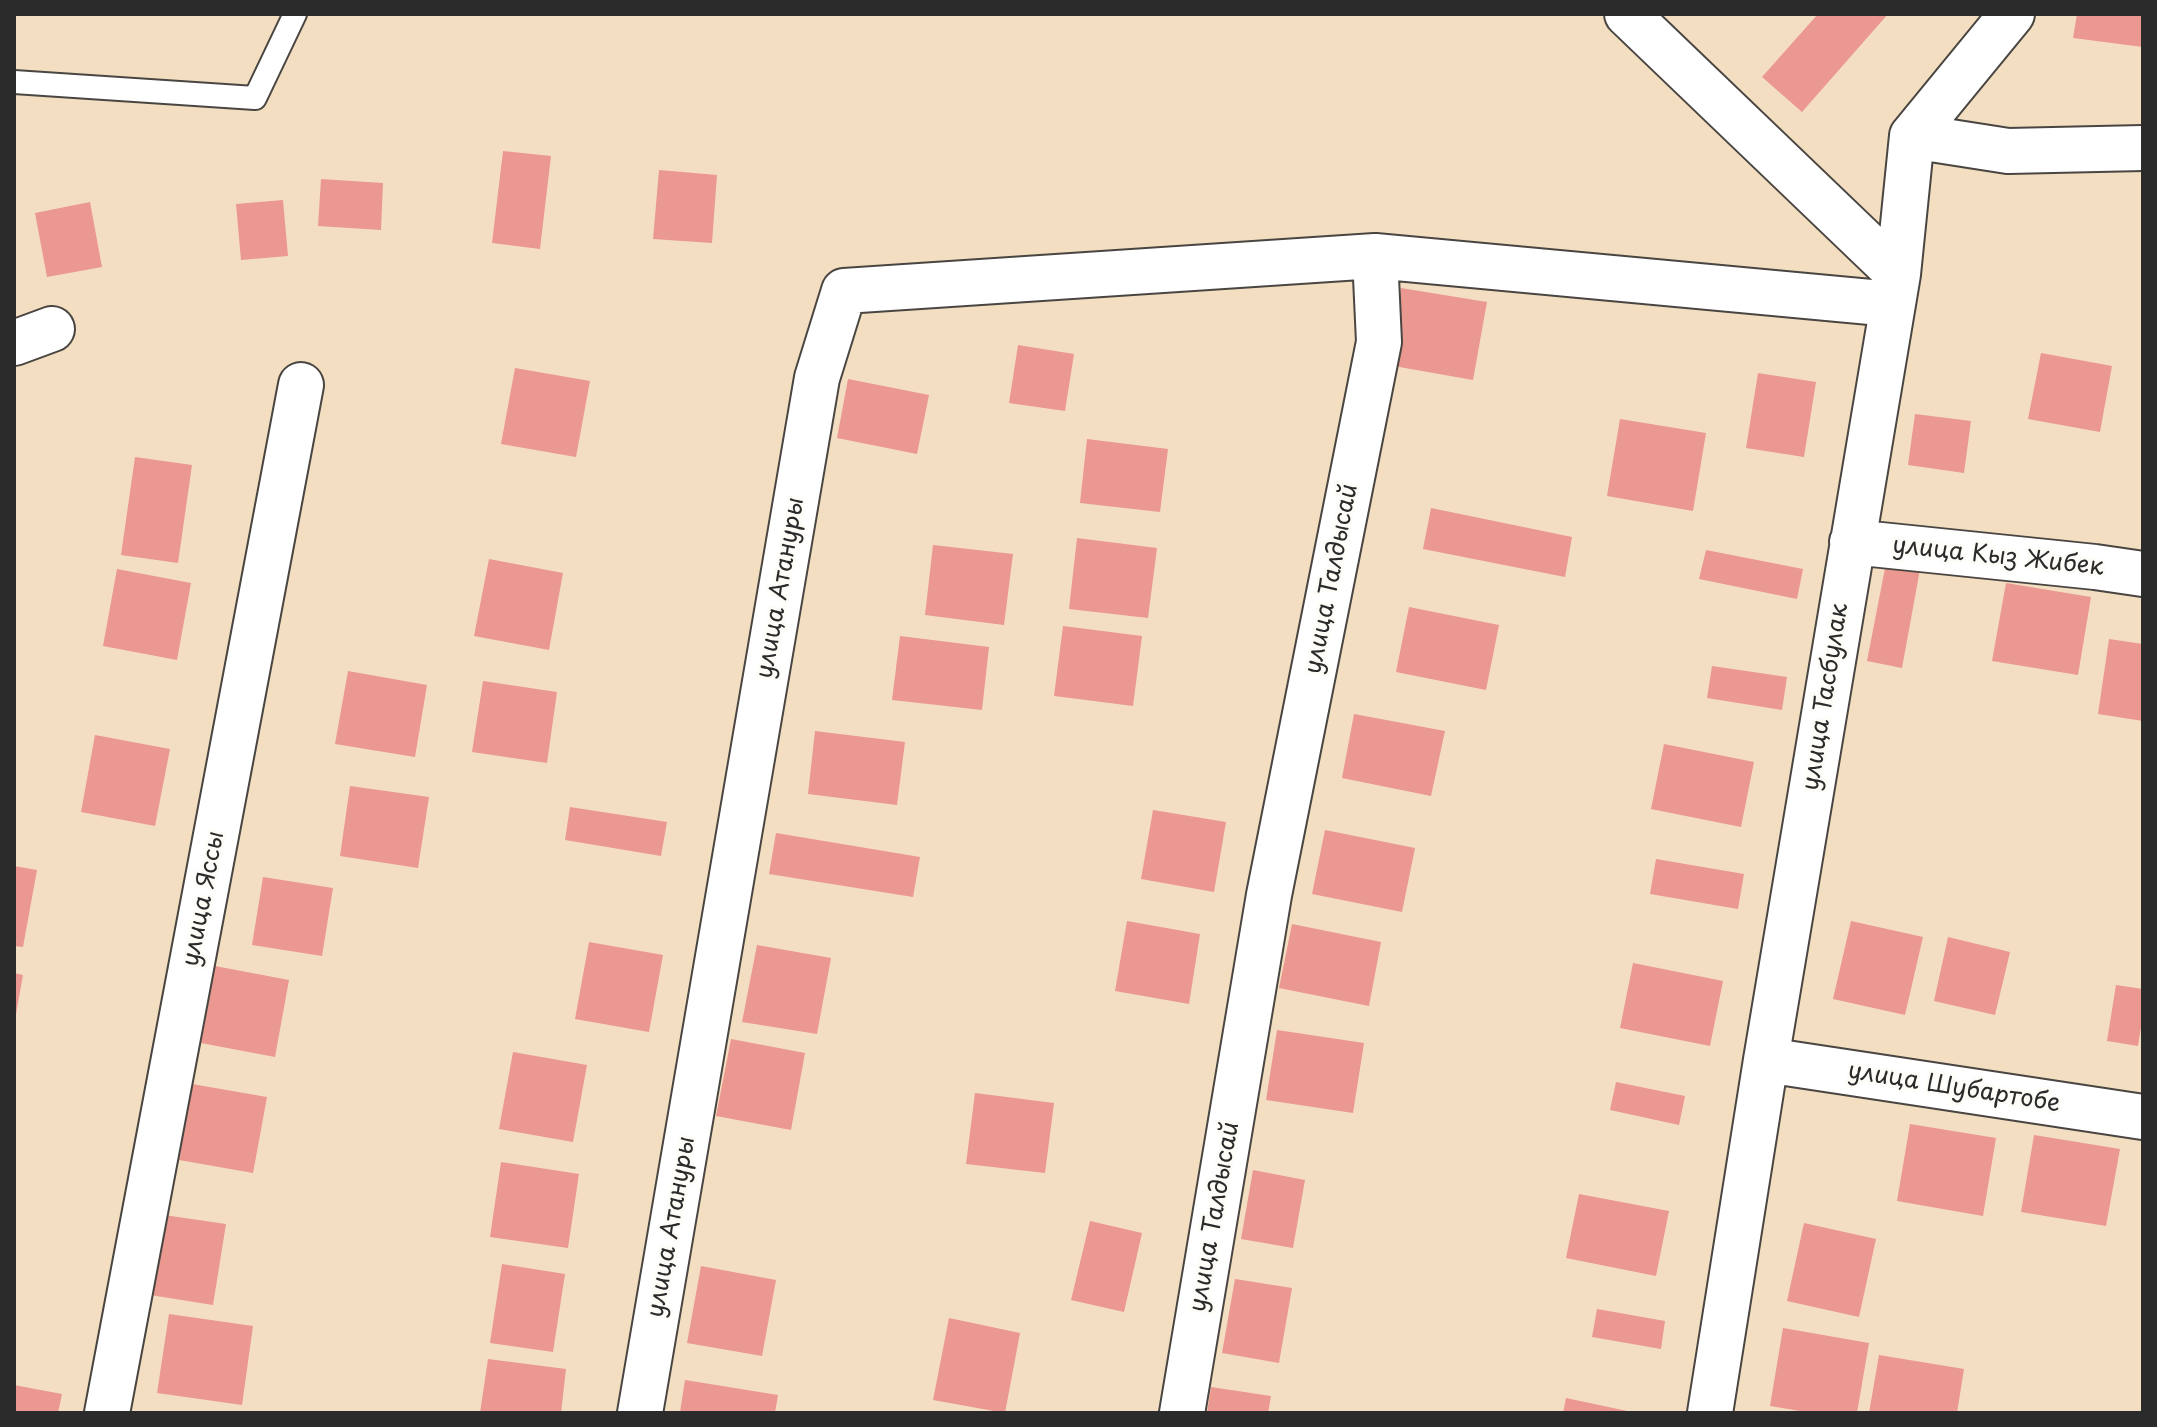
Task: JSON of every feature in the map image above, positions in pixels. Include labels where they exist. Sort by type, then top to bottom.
[{"type":"street","points":[[1627,14],[1895,289]]},
{"type":"street","points":[[1912,136],[2012,14]]},
{"type":"street","points":[[1912,136],[2008,151],[2143,148]]},
{"type":"street","name":"улица Тасбулак","points":[[1710,1413],[1895,289],[1912,136]]},
{"type":"street","points":[[1375,256],[1895,289]]},
{"type":"street","name":"улица Атануры","points":[[640,1413],[817,378],[844,291],[1375,256]]},
{"type":"street","name":"улица Талдысай","points":[[1182,1413],[1269,895],[1379,342],[1375,256]]},
{"type":"street","name":"улица Яссы","points":[[107,1413],[301,385]]},
{"type":"street","name":"улица Кыз Жибек","points":[[1852,542],[2143,574]]},
{"type":"street","name":"улица Шубартобе","points":[[1766,1060],[2143,1117]]},
{"type":"lane","points":[[14,82],[255,98],[295,14]]},
{"type":"building","points":[[1818,14],[1888,14],[1802,112],[1762,77]]},
{"type":"building","points":[[2077,14],[2143,14],[2143,47],[2073,38]]},
{"type":"building","points":[[503,151],[551,156],[540,249],[492,243]]},
{"type":"building","points":[[659,170],[717,175],[712,243],[653,239]]},
{"type":"building","points":[[321,179],[383,183],[381,230],[318,226]]},
{"type":"building","points":[[283,200],[288,256],[241,260],[236,204]]},
{"type":"building","points":[[90,202],[102,267],[47,277],[35,213]]},
{"type":"building","points":[[1401,288],[1487,302],[1473,380],[1388,365]]},
{"type":"building","points":[[1018,345],[1074,354],[1065,411],[1009,403]]},
{"type":"building","points":[[2041,353],[2112,366],[2100,432],[2028,419]]},
{"type":"building","points":[[515,368],[590,381],[576,457],[501,444]]},
{"type":"building","points":[[1758,373],[1816,382],[1804,457],[1746,448]]},
{"type":"building","points":[[848,379],[929,395],[917,454],[837,438]]},
{"type":"building","points":[[1915,414],[1971,421],[1964,473],[1908,465]]},
{"type":"building","points":[[1620,419],[1706,433],[1693,511],[1607,496]]},
{"type":"building","points":[[1087,439],[1168,449],[1160,512],[1080,503]]},
{"type":"building","points":[[135,457],[192,465],[178,563],[121,555]]},
{"type":"building","points":[[1431,508],[1572,537],[1565,577],[1423,549]]},
{"type":"building","points":[[1077,538],[1157,548],[1148,618],[1069,609]]},
{"type":"building","points":[[933,545],[1013,554],[1004,625],[925,615]]},
{"type":"building","points":[[1706,550],[1803,569],[1797,599],[1699,579]]},
{"type":"building","points":[[1887,558],[1921,564],[1902,668],[1867,661]]},
{"type":"building","points":[[489,559],[563,573],[549,650],[474,636]]},
{"type":"building","points":[[117,569],[191,583],[177,660],[103,646]]},
{"type":"building","points":[[2006,583],[2091,597],[2078,675],[1992,661]]},
{"type":"building","points":[[1409,607],[1499,625],[1486,690],[1396,672]]},
{"type":"building","points":[[1063,626],[1142,636],[1133,706],[1054,696]]},
{"type":"building","points":[[900,636],[989,647],[982,710],[892,700]]},
{"type":"building","points":[[2109,639],[2143,644],[2143,721],[2098,714]]},
{"type":"building","points":[[1712,666],[1787,677],[1782,710],[1707,698]]},
{"type":"building","points":[[348,671],[427,685],[415,757],[335,744]]},
{"type":"building","points":[[483,681],[557,692],[547,763],[472,752]]},
{"type":"building","points":[[1354,714],[1445,731],[1431,796],[1342,778]]},
{"type":"building","points":[[815,731],[905,742],[897,805],[808,794]]},
{"type":"building","points":[[95,735],[170,749],[155,826],[81,812]]},
{"type":"building","points":[[1664,744],[1754,762],[1741,827],[1651,809]]},
{"type":"building","points":[[350,786],[429,797],[418,868],[340,856]]},
{"type":"building","points":[[570,807],[667,822],[661,856],[565,840]]},
{"type":"building","points":[[1153,810],[1226,822],[1214,892],[1141,879]]},
{"type":"building","points":[[1325,830],[1415,848],[1402,912],[1312,894]]},
{"type":"building","points":[[776,833],[920,857],[913,897],[769,874]]},
{"type":"building","points":[[1656,859],[1744,874],[1738,909],[1650,894]]},
{"type":"building","points":[[14,866],[37,870],[23,947],[14,946]]},
{"type":"building","points":[[263,877],[333,888],[322,956],[252,945]]},
{"type":"building","points":[[1127,921],[1200,934],[1189,1004],[1115,991]]},
{"type":"building","points":[[1851,921],[1923,937],[1905,1015],[1833,999]]},
{"type":"building","points":[[1292,924],[1381,942],[1369,1006],[1279,988]]},
{"type":"building","points":[[1948,937],[2010,952],[1995,1015],[1934,1001]]},
{"type":"building","points":[[589,942],[663,955],[649,1032],[575,1019]]},
{"type":"building","points":[[757,945],[831,958],[817,1034],[742,1022]]},
{"type":"building","points":[[1633,963],[1723,981],[1710,1046],[1620,1028]]},
{"type":"building","points":[[215,966],[289,980],[275,1057],[201,1043]]},
{"type":"building","points":[[14,973],[23,975],[16,1014],[14,1014]]},
{"type":"building","points":[[2116,985],[2143,989],[2138,1046],[2107,1041]]},
{"type":"building","points":[[1277,1030],[1364,1043],[1353,1113],[1266,1100]]},
{"type":"building","points":[[731,1039],[805,1053],[791,1130],[716,1116]]},
{"type":"building","points":[[513,1052],[587,1065],[573,1142],[499,1129]]},
{"type":"building","points":[[1616,1082],[1685,1096],[1679,1125],[1610,1110]]},
{"type":"building","points":[[192,1084],[267,1097],[253,1173],[179,1160]]},
{"type":"building","points":[[975,1093],[1054,1103],[1045,1173],[966,1164]]},
{"type":"building","points":[[1910,1124],[1996,1138],[1983,1216],[1897,1201]]},
{"type":"building","points":[[2034,1135],[2120,1149],[2106,1226],[2021,1212]]},
{"type":"building","points":[[501,1162],[579,1174],[568,1248],[490,1237]]},
{"type":"building","points":[[1253,1170],[1305,1180],[1293,1248],[1241,1239]]},
{"type":"building","points":[[1579,1194],[1669,1211],[1656,1276],[1566,1258]]},
{"type":"building","points":[[157,1214],[226,1224],[213,1305],[144,1294]]},
{"type":"building","points":[[1090,1221],[1142,1233],[1124,1312],[1071,1300]]},
{"type":"building","points":[[1804,1223],[1876,1239],[1859,1317],[1787,1301]]},
{"type":"building","points":[[502,1264],[565,1274],[553,1352],[490,1343]]},
{"type":"building","points":[[701,1266],[776,1280],[762,1356],[687,1343]]},
{"type":"building","points":[[1235,1279],[1292,1288],[1279,1363],[1222,1353]]},
{"type":"building","points":[[1597,1309],[1665,1321],[1661,1349],[1592,1337]]},
{"type":"building","points":[[169,1314],[253,1326],[242,1405],[157,1393]]},
{"type":"building","points":[[949,1318],[1020,1333],[1005,1413],[933,1400]]},
{"type":"building","points":[[1783,1328],[1869,1343],[1857,1413],[1812,1413],[1770,1406]]},
{"type":"building","points":[[1879,1355],[1964,1369],[1957,1413],[1869,1413]]},
{"type":"building","points":[[488,1359],[566,1369],[561,1413],[480,1413]]},
{"type":"building","points":[[685,1380],[778,1395],[775,1413],[680,1412]]},
{"type":"building","points":[[14,1385],[62,1394],[58,1413],[14,1413]]},
{"type":"building","points":[[1211,1387],[1271,1396],[1268,1413],[1207,1413]]},
{"type":"building","points":[[1566,1398],[1632,1412],[1632,1413],[1563,1413]]}]
